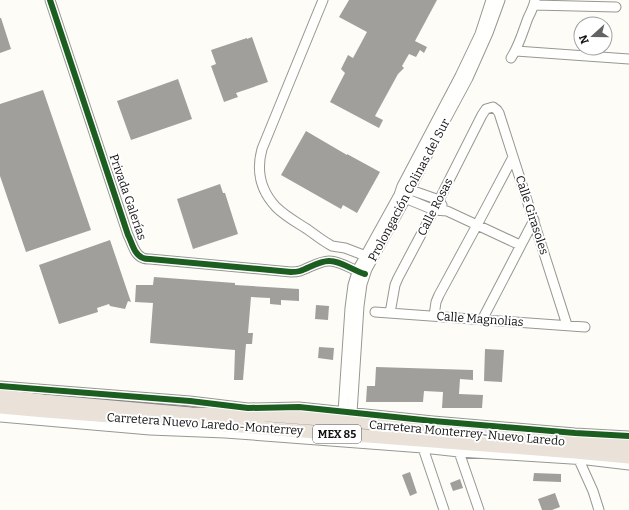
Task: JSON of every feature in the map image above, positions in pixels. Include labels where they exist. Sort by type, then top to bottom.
[{"type":"highway","name":"MEX 85","points":[[0,396],[44,406]]},
{"type":"highway","name":"Carretera Monterrey-Nuevo Laredo","points":[[44,406],[191,414],[342,415],[387,424],[575,443],[629,446]]},
{"type":"highway","name":"MEX 85","points":[[0,407],[44,406]]},
{"type":"highway","name":"Carretera Nuevo Laredo-Monterrey","points":[[44,406],[172,421],[629,457]]},
{"type":"highway","points":[[191,414],[248,408]]},
{"type":"highway","points":[[268,408],[322,416],[342,415]]},
{"type":"highway","points":[[172,421],[225,433]]},
{"type":"highway","points":[[387,424],[392,422],[433,422]]},
{"type":"highway","points":[[583,460],[629,461]]},
{"type":"street","name":"Privada Galerías","points":[[50,0],[128,235],[137,254],[142,258],[150,260],[291,272],[301,271],[329,261]]},
{"type":"street","points":[[324,0],[266,139],[260,156],[260,177],[265,192],[277,208],[332,246],[345,248],[369,257]]},
{"type":"street","name":"Prolongación Colinas del Sur","points":[[342,415],[353,285],[402,197],[480,34],[491,0]]},
{"type":"street","name":"Prolongación Colinas del Sur","points":[[406,188],[468,78],[488,33],[500,0]]},
{"type":"street","points":[[616,7],[535,3],[528,17],[514,55],[629,59]]},
{"type":"street","name":"Calle Girasoles","points":[[493,108],[499,113],[567,326]]},
{"type":"street","name":"Calle Rosas","points":[[390,313],[395,285],[398,278],[482,115],[486,109],[493,108]]},
{"type":"street","points":[[434,316],[436,302],[439,295],[513,157]]},
{"type":"street","points":[[406,188],[438,200],[447,211]]},
{"type":"street","points":[[402,197],[434,210],[447,211],[520,245]]},
{"type":"street","points":[[482,320],[534,220]]},
{"type":"street","points":[[332,246],[329,261],[336,262],[361,273]]},
{"type":"street","name":"Calle Magnolias","points":[[375,312],[585,328]]},
{"type":"street","points":[[0,386],[190,401],[248,408],[268,408]]},
{"type":"street","points":[[342,415],[629,436]]},
{"type":"street","points":[[0,417],[150,430],[225,433],[629,464]]},
{"type":"street","points":[[423,448],[444,510]]},
{"type":"street","points":[[459,452],[479,510]]},
{"type":"street","points":[[583,460],[599,510]]},
{"type":"building","points":[[349,0],[437,0],[415,41],[427,47],[424,53],[420,50],[416,57],[409,54],[402,66],[404,68],[398,74],[375,116],[383,120],[379,128],[330,102],[345,73],[341,69],[348,55],[353,58],[367,32],[339,17]]},
{"type":"building","points":[[0,18],[11,49],[0,53]]},
{"type":"building","points":[[252,37],[268,82],[236,93],[238,97],[224,102],[211,66],[216,64],[211,50]]},
{"type":"building","points":[[178,79],[192,119],[131,140],[117,101]]},
{"type":"building","points":[[43,90],[91,230],[26,252],[0,176],[0,104]]},
{"type":"building","points":[[306,131],[380,172],[357,213],[343,205],[341,209],[281,175]]},
{"type":"building","points":[[220,184],[223,193],[225,193],[238,234],[193,249],[177,199]]},
{"type":"building","points":[[110,240],[131,302],[128,301],[125,309],[110,306],[109,304],[97,308],[98,312],[59,324],[39,265]]},
{"type":"building","points":[[154,277],[235,283],[235,285],[299,289],[299,301],[281,300],[281,305],[270,304],[270,298],[251,297],[248,333],[253,333],[252,344],[246,344],[243,380],[234,380],[235,350],[150,343],[153,303],[135,302],[136,285],[153,285]]},
{"type":"building","points":[[316,305],[329,306],[328,320],[315,319]]},
{"type":"building","points":[[319,347],[334,348],[333,360],[318,358]]},
{"type":"building","points":[[485,349],[504,350],[502,382],[484,381]]},
{"type":"building","points":[[376,367],[473,370],[473,380],[460,379],[459,394],[483,395],[482,408],[442,408],[443,392],[424,391],[423,402],[366,402],[367,386],[375,386]]},
{"type":"building","points":[[410,472],[417,493],[410,496],[402,475]]},
{"type":"building","points":[[534,473],[561,474],[561,482],[533,481]]},
{"type":"building","points":[[460,479],[463,488],[453,491],[450,483]]},
{"type":"building","points":[[555,493],[560,507],[552,510],[542,510],[538,499]]},
{"type":"cycle path","points":[[50,0],[128,235],[137,254],[146,259],[291,272],[299,271],[326,261],[334,261],[365,274]]},
{"type":"cycle path","points":[[0,386],[190,401],[248,408],[299,407],[433,421],[629,436]]}]
